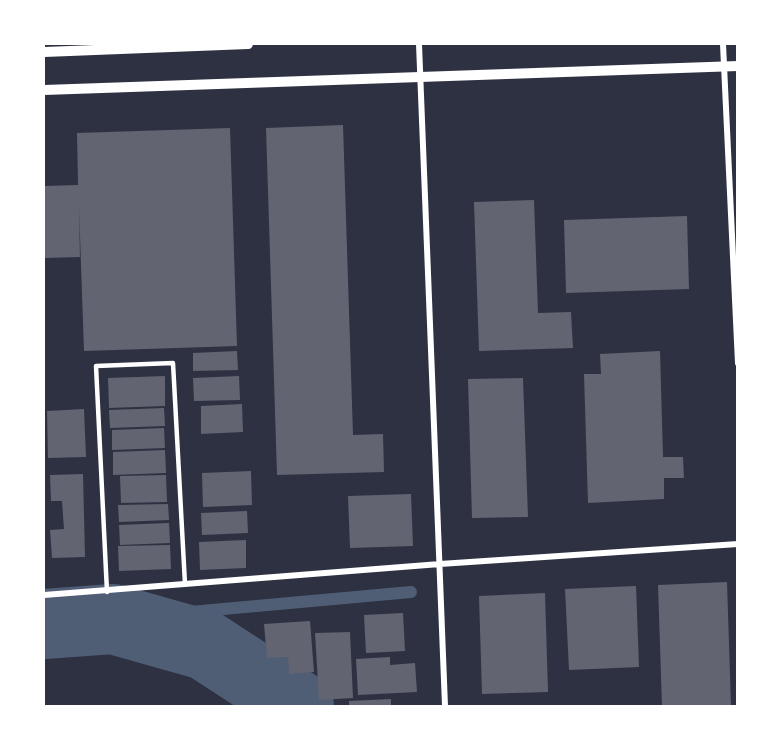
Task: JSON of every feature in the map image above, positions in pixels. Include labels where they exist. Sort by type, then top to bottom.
[{"type":"street","points":[[44,52],[248,44]]},
{"type":"street","points":[[420,44],[445,706]]},
{"type":"street","points":[[723,44],[738,363]]},
{"type":"street","points":[[44,90],[738,66]]},
{"type":"street","points":[[44,595],[107,592],[440,564],[738,544]]},
{"type":"lane","points":[[107,592],[96,366],[173,363],[185,584]]},
{"type":"building","points":[[343,125],[353,435],[383,434],[384,472],[277,475],[266,128]]},
{"type":"building","points":[[230,128],[237,346],[84,351],[79,207],[80,257],[44,258],[44,186],[78,185],[77,133]]},
{"type":"building","points":[[534,200],[538,313],[571,312],[573,348],[479,351],[474,202]]},
{"type":"building","points":[[687,216],[689,289],[566,293],[564,220]]},
{"type":"building","points":[[237,351],[238,370],[193,371],[193,353]]},
{"type":"building","points":[[660,351],[663,457],[683,457],[684,478],[664,478],[664,499],[588,503],[584,374],[601,374],[600,354]]},
{"type":"building","points":[[165,376],[165,406],[109,408],[108,378]]},
{"type":"building","points":[[239,376],[240,400],[194,401],[193,378]]},
{"type":"building","points":[[523,378],[528,517],[472,518],[468,379]]},
{"type":"building","points":[[242,404],[243,432],[201,434],[201,406]]},
{"type":"building","points":[[164,408],[165,426],[110,428],[109,410]]},
{"type":"building","points":[[84,409],[86,457],[48,458],[47,411]]},
{"type":"building","points":[[164,428],[165,448],[112,450],[112,430]]},
{"type":"building","points":[[165,450],[166,473],[113,475],[113,452]]},
{"type":"building","points":[[251,471],[252,505],[203,507],[202,473]]},
{"type":"building","points":[[83,474],[85,557],[52,558],[50,530],[64,529],[62,501],[51,501],[50,475]]},
{"type":"building","points":[[166,475],[167,502],[121,503],[120,476]]},
{"type":"building","points":[[411,494],[413,546],[350,548],[348,496]]},
{"type":"building","points":[[168,504],[169,520],[119,522],[118,505]]},
{"type":"building","points":[[247,511],[248,533],[202,535],[201,513]]},
{"type":"building","points":[[169,523],[170,543],[120,545],[119,525]]},
{"type":"building","points":[[246,540],[246,568],[200,570],[199,542]]},
{"type":"building","points":[[170,545],[171,569],[119,571],[118,546]]},
{"type":"building","points":[[727,582],[731,706],[662,706],[658,585]]},
{"type":"building","points":[[636,586],[639,667],[569,670],[565,589]]},
{"type":"building","points":[[545,593],[548,692],[482,694],[479,596]]},
{"type":"building","points":[[403,613],[405,651],[366,653],[364,615]]},
{"type":"building","points":[[310,621],[314,672],[289,674],[288,657],[267,658],[264,624]]},
{"type":"building","points":[[350,632],[353,698],[319,700],[315,633]]},
{"type":"building","points":[[390,657],[390,665],[415,663],[417,692],[358,695],[356,659]]},
{"type":"building","points":[[391,699],[391,706],[349,706],[349,701]]},
{"type":"waterway","points":[[113,619],[411,592]]},
{"type":"waterway","points":[[44,624],[113,619],[205,645],[299,706]]}]
